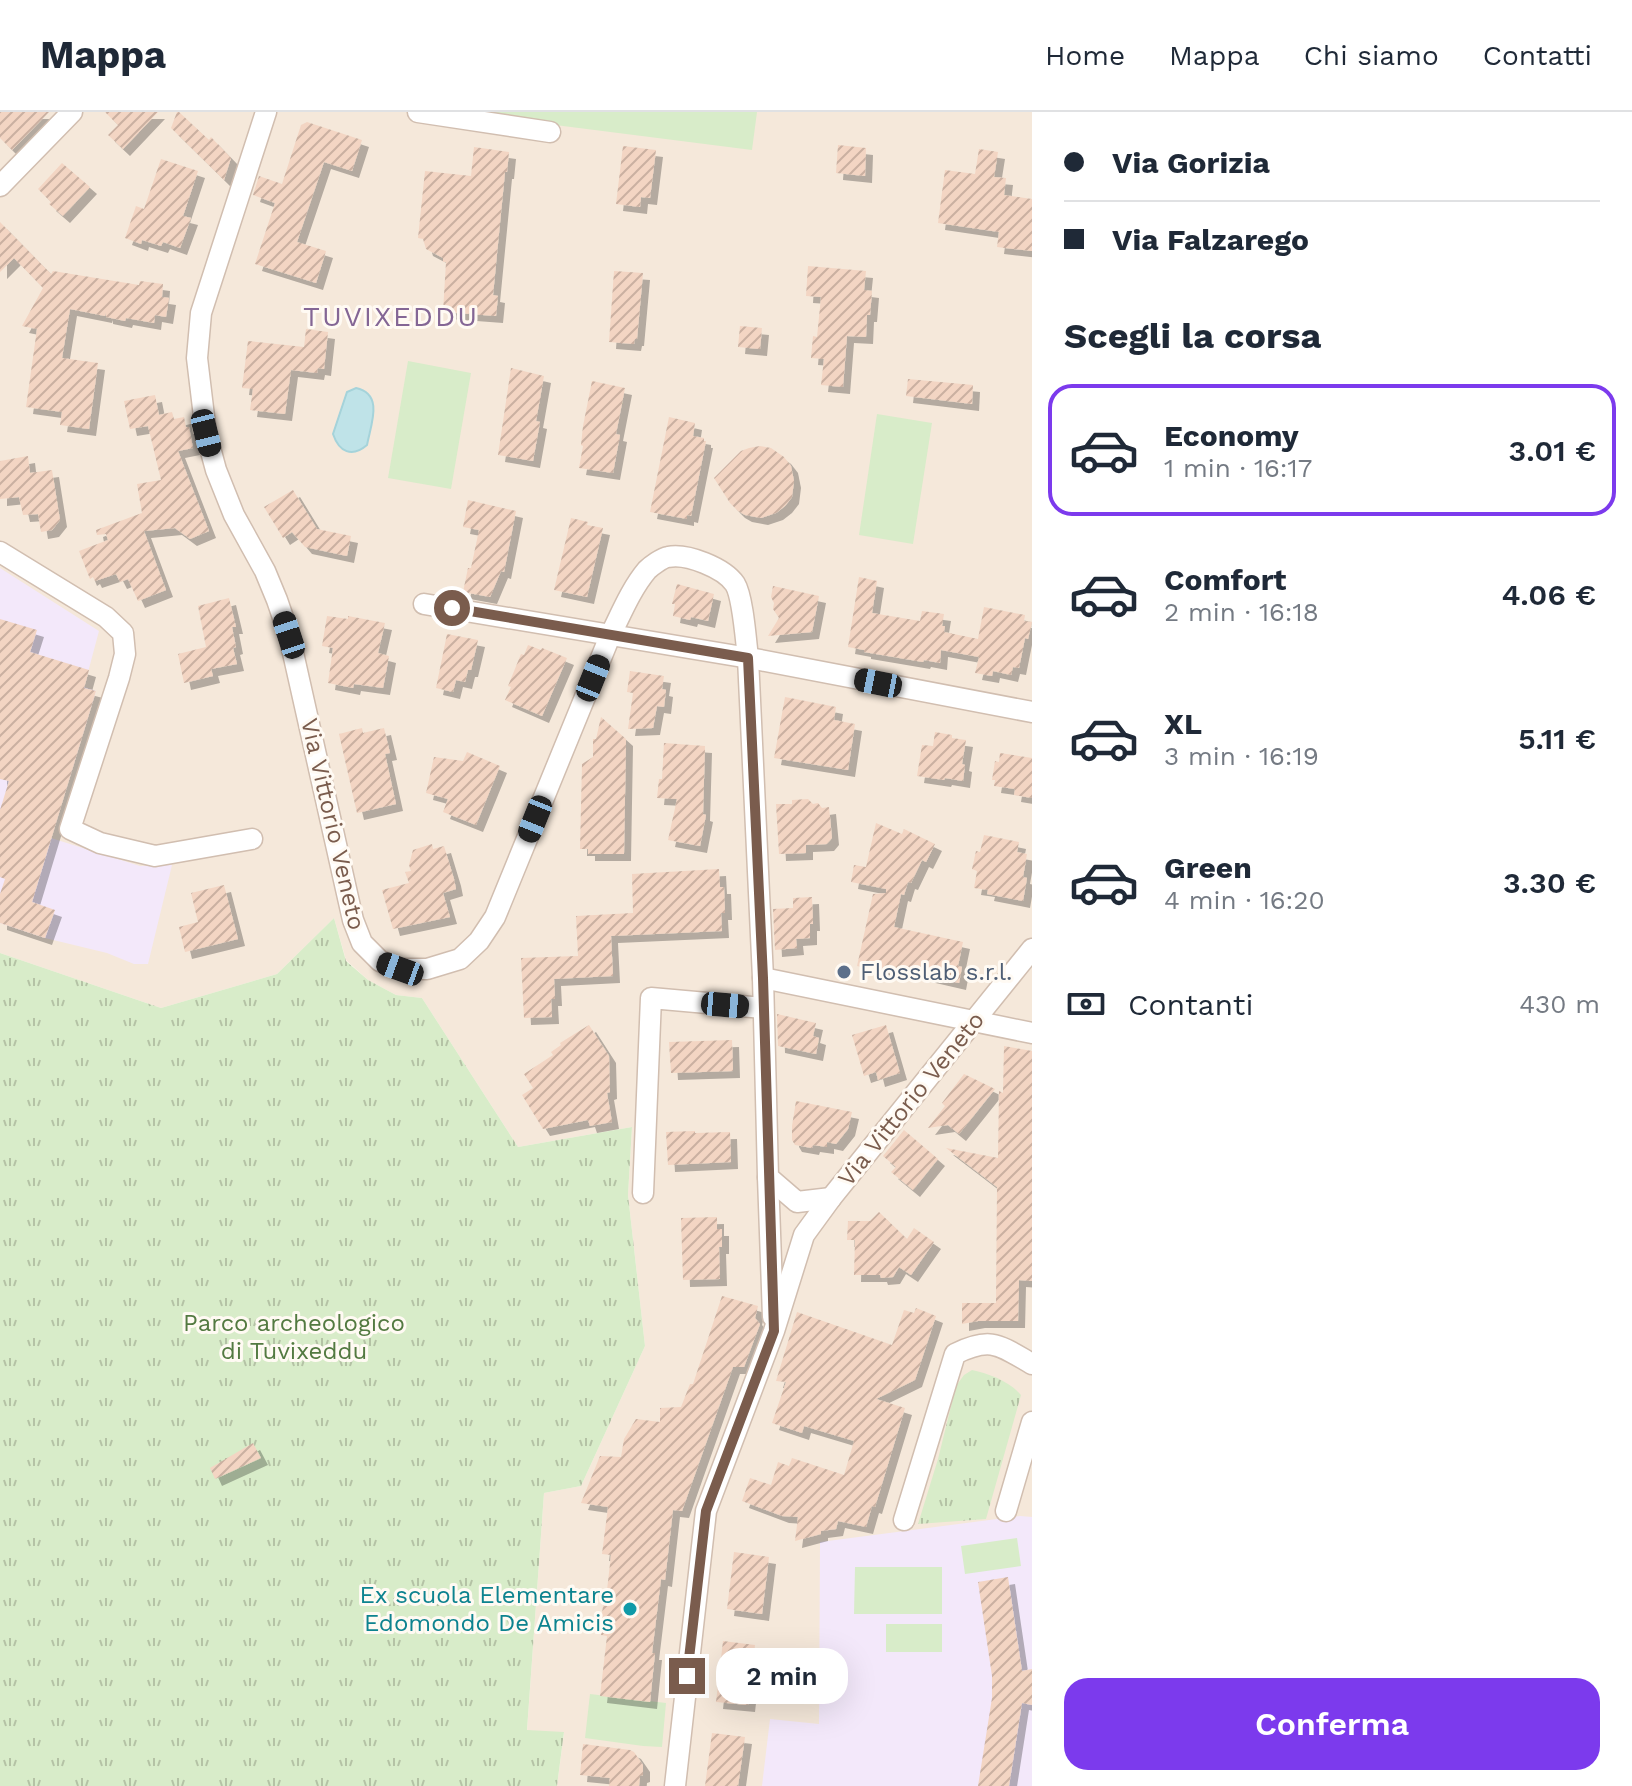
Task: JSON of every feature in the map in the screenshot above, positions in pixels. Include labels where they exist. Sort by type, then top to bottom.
[{"type":"street","points":[[0,186],[72,112]]},
{"type":"street","name":"Via Vittorio Veneto","points":[[266,112],[201,313],[197,358],[201,396],[206,433],[216,470],[234,515],[265,571],[289,635],[353,920],[362,943],[380,961],[400,969],[427,969],[460,959],[479,941],[495,917],[610,636],[632,592],[649,568],[667,557],[693,558],[717,568],[735,585],[742,611],[748,658],[763,978],[768,1177],[797,1202],[831,1198],[1032,949]]},
{"type":"street","points":[[418,112],[550,132]]},
{"type":"street","points":[[0,552],[106,617],[123,633],[125,654],[119,678],[70,829],[100,843],[155,856],[252,839]]},
{"type":"street","points":[[424,604],[748,658],[1032,712]]},
{"type":"street","points":[[763,978],[1032,1033]]},
{"type":"street","points":[[643,1193],[651,998],[763,1008]]},
{"type":"street","points":[[768,1177],[774,1331]]},
{"type":"street","points":[[675,1786],[706,1511],[774,1331],[804,1235],[831,1198]]},
{"type":"street","points":[[904,1520],[955,1354],[972,1345],[988,1344],[1008,1349],[1032,1364]]},
{"type":"street","points":[[1006,1511],[1032,1422]]},
{"type":"shaded area","points":[[0,112],[1032,112],[1032,1786],[557,1786],[564,1733],[527,1731],[544,1493],[581,1486],[645,1346],[628,1195],[632,1127],[518,1147],[422,998],[396,995],[368,980],[346,960],[334,918],[277,974],[161,1008],[0,953]]},
{"type":"shaded area","points":[[0,568],[99,631],[84,687],[96,691],[51,838],[140,866],[172,865],[148,964],[134,964],[107,953],[0,923]]},
{"type":"shaded area","points":[[1032,1517],[1032,1786],[762,1786],[770,1719],[819,1724],[820,1542]]},
{"type":"green space","points":[[454,112],[757,112],[752,150]]},
{"type":"green space","points":[[408,361],[471,373],[451,489],[388,478]]},
{"type":"green space","points":[[877,414],[932,423],[913,544],[859,535]]},
{"type":"green space","name":"Parco archeologico di Tuvixeddu","points":[[334,918],[346,961],[368,980],[396,995],[422,998],[518,1147],[632,1127],[628,1195],[645,1346],[581,1486],[544,1493],[527,1730],[564,1732],[557,1786],[0,1786],[0,953],[161,1008],[277,974]]},
{"type":"green space","points":[[972,1370],[999,1379],[1021,1395],[986,1519],[918,1524],[956,1386]]},
{"type":"green space","points":[[1017,1538],[1021,1566],[965,1574],[961,1546]]},
{"type":"green space","points":[[855,1567],[942,1567],[942,1614],[854,1614]]},
{"type":"green space","points":[[886,1624],[942,1624],[942,1652],[886,1652]]},
{"type":"green space","points":[[590,1694],[666,1703],[662,1747],[585,1738]]},
{"type":"water","points":[[356,388],[370,396],[374,411],[367,445],[351,452],[342,449],[333,434],[347,392]]},
{"type":"building","points":[[0,112],[49,112],[12,150],[0,138]]},
{"type":"building","points":[[105,112],[158,112],[123,149],[108,135],[118,125]]},
{"type":"building","points":[[177,112],[209,140],[211,137],[231,158],[224,180],[171,128]]},
{"type":"building","points":[[307,122],[362,140],[352,171],[324,162],[297,242],[326,251],[316,283],[255,264],[275,203],[253,195],[259,176],[282,184],[301,125]]},
{"type":"building","points":[[838,145],[866,148],[865,176],[836,173]]},
{"type":"building","points":[[623,146],[656,150],[650,198],[641,197],[640,207],[616,204]]},
{"type":"building","points":[[474,147],[509,152],[493,295],[498,296],[496,316],[443,312],[446,262],[426,249],[423,239],[418,238],[425,171],[471,176]]},
{"type":"building","points":[[979,149],[998,152],[994,177],[1006,178],[1004,195],[1032,199],[1032,251],[997,247],[999,232],[938,223],[945,170],[975,174]]},
{"type":"building","points":[[161,159],[198,171],[183,216],[191,218],[180,248],[163,242],[161,246],[142,240],[141,244],[125,238],[136,206],[144,209]]},
{"type":"building","points":[[62,163],[90,187],[63,216],[38,189]]},
{"type":"building","points":[[0,222],[51,274],[53,271],[139,285],[140,281],[163,284],[162,297],[169,298],[166,317],[155,315],[154,323],[126,318],[125,321],[106,317],[106,313],[105,316],[70,309],[62,358],[98,363],[89,429],[60,425],[62,412],[26,407],[37,329],[22,326],[43,288],[14,258],[0,272]]},
{"type":"building","points":[[808,266],[866,271],[864,290],[872,291],[866,337],[847,336],[843,387],[821,385],[824,359],[811,358],[813,336],[817,337],[821,297],[806,296]]},
{"type":"building","points":[[614,271],[643,273],[634,344],[609,342]]},
{"type":"building","points":[[740,326],[762,328],[760,349],[738,347]]},
{"type":"building","points":[[306,329],[328,332],[324,369],[318,368],[317,373],[291,370],[285,414],[250,410],[253,389],[242,388],[248,341],[304,347]]},
{"type":"building","points":[[511,368],[544,376],[533,461],[498,455]]},
{"type":"building","points":[[908,379],[973,385],[972,404],[906,396]]},
{"type":"building","points":[[592,381],[625,388],[616,434],[620,435],[613,473],[579,468]]},
{"type":"building","points":[[155,395],[159,415],[172,412],[174,419],[184,417],[186,427],[189,427],[193,448],[178,451],[209,531],[190,539],[175,528],[144,531],[166,590],[138,601],[128,579],[120,582],[116,574],[95,581],[93,577],[90,579],[79,551],[108,540],[106,534],[97,535],[96,530],[142,513],[137,484],[161,480],[148,426],[130,429],[124,401]]},
{"type":"building","points":[[669,417],[695,423],[693,436],[706,441],[691,516],[687,515],[687,519],[650,512]]},
{"type":"building","points":[[760,446],[771,448],[784,457],[791,466],[794,481],[792,497],[785,506],[761,518],[738,511],[714,478],[741,451]]},
{"type":"building","points":[[28,456],[30,473],[52,470],[60,520],[52,530],[41,532],[38,514],[23,515],[19,497],[0,499],[0,461]]},
{"type":"building","points":[[293,490],[317,529],[351,536],[347,556],[305,547],[292,532],[283,538],[264,507]]},
{"type":"building","points":[[468,500],[516,511],[504,572],[501,571],[490,597],[463,592],[479,530],[463,527]]},
{"type":"building","points":[[571,518],[603,528],[587,597],[554,590]]},
{"type":"building","points":[[859,577],[877,581],[872,613],[920,621],[922,611],[944,614],[944,632],[978,639],[984,607],[1025,615],[1024,621],[1032,622],[1019,668],[1013,667],[1011,675],[993,671],[992,676],[975,673],[979,657],[941,650],[940,663],[923,662],[848,647]]},
{"type":"building","points":[[677,584],[714,594],[708,621],[673,616],[675,604],[672,604]]},
{"type":"building","points":[[773,586],[819,596],[812,632],[768,636],[779,618],[773,609]]},
{"type":"building","points":[[229,598],[236,627],[232,627],[237,664],[211,669],[213,676],[184,683],[178,654],[206,647],[198,606]]},
{"type":"building","points":[[327,616],[348,619],[348,616],[385,623],[378,653],[389,656],[383,688],[354,684],[353,688],[328,683],[333,648],[322,646]]},
{"type":"building","points":[[0,619],[37,630],[30,652],[89,670],[84,688],[96,691],[32,902],[55,910],[45,938],[0,923],[0,894],[5,879],[0,877],[0,810],[9,781],[0,779]]},
{"type":"building","points":[[447,634],[478,640],[471,670],[468,670],[465,682],[456,680],[453,692],[436,688]]},
{"type":"building","points":[[528,645],[567,658],[542,716],[505,700],[521,654],[524,655]]},
{"type":"building","points":[[630,671],[664,676],[664,707],[657,706],[653,728],[628,729],[633,693],[627,692]]},
{"type":"building","points":[[785,697],[836,707],[834,720],[855,724],[848,770],[774,758]]},
{"type":"building","points":[[601,717],[626,739],[624,854],[588,854],[588,849],[580,849],[582,764],[593,757],[593,739],[596,739]]},
{"type":"building","points":[[362,728],[363,733],[384,728],[390,753],[385,754],[396,804],[357,813],[339,734]]},
{"type":"building","points":[[935,732],[966,740],[963,781],[917,776],[922,745],[933,746]]},
{"type":"building","points":[[664,743],[705,746],[703,814],[706,815],[700,846],[668,840],[677,799],[657,798],[659,779],[662,779]]},
{"type":"building","points":[[467,752],[500,766],[476,825],[443,812],[448,799],[426,793],[434,757],[463,761]]},
{"type":"building","points":[[1000,753],[1032,758],[1032,798],[1014,795],[1015,789],[994,786],[995,761],[999,762]]},
{"type":"building","points":[[808,799],[822,808],[829,807],[832,838],[827,844],[806,845],[806,853],[779,854],[776,804],[792,804],[792,800]]},
{"type":"building","points":[[876,823],[902,834],[904,829],[935,844],[926,862],[922,860],[911,883],[908,882],[904,895],[901,894],[894,927],[963,942],[958,966],[962,967],[959,983],[907,971],[898,975],[857,966],[873,894],[886,893],[886,889],[851,882],[854,865],[866,867]]},
{"type":"building","points":[[984,835],[1019,842],[1017,852],[1027,854],[1023,901],[987,894],[988,890],[974,888],[977,871],[972,869]]},
{"type":"building","points":[[432,844],[433,849],[444,846],[454,879],[456,889],[443,893],[450,917],[393,929],[382,890],[409,883],[405,872],[411,871],[409,865],[413,850]]},
{"type":"building","points":[[719,869],[720,887],[724,887],[722,931],[611,936],[613,976],[554,979],[552,1017],[524,1018],[521,958],[578,956],[576,916],[633,913],[632,874]]},
{"type":"building","points":[[224,885],[238,939],[185,952],[179,927],[198,922],[191,893]]},
{"type":"building","points":[[812,897],[810,938],[796,939],[797,948],[775,950],[773,909],[793,908],[793,898]]},
{"type":"building","points":[[777,1014],[816,1023],[813,1036],[819,1038],[816,1054],[778,1046]]},
{"type":"building","points":[[589,1025],[609,1056],[610,1092],[607,1093],[612,1122],[590,1126],[588,1120],[543,1129],[522,1095],[533,1088],[524,1074],[553,1055],[551,1052],[560,1043]]},
{"type":"building","points":[[886,1025],[900,1073],[878,1080],[876,1072],[864,1076],[852,1035]]},
{"type":"building","points":[[732,1040],[733,1071],[671,1073],[669,1042]]},
{"type":"building","points":[[1004,1046],[1032,1051],[1032,1281],[1019,1280],[1018,1321],[962,1324],[962,1303],[996,1303],[997,1187],[946,1148],[998,1158],[999,1091],[1003,1093]]},
{"type":"building","points":[[964,1074],[995,1089],[959,1134],[948,1125],[928,1128],[945,1106],[942,1103]]},
{"type":"building","points":[[796,1101],[852,1112],[848,1129],[836,1144],[827,1142],[827,1147],[795,1145],[792,1126]]},
{"type":"building","points":[[904,1130],[938,1159],[913,1190],[891,1172],[896,1167],[883,1156]]},
{"type":"building","points":[[666,1132],[730,1132],[731,1162],[668,1165]]},
{"type":"building","points":[[879,1212],[907,1239],[914,1228],[934,1242],[911,1275],[899,1267],[893,1277],[854,1275],[855,1240],[847,1240],[848,1221],[870,1221]]},
{"type":"building","points":[[717,1217],[717,1229],[722,1229],[720,1279],[683,1280],[681,1218]]},
{"type":"building","points":[[722,1296],[758,1306],[755,1318],[760,1324],[744,1367],[733,1367],[682,1511],[673,1510],[652,1653],[655,1653],[650,1702],[600,1696],[607,1636],[601,1635],[601,1620],[611,1555],[602,1554],[608,1507],[581,1503],[600,1456],[621,1457],[624,1439],[636,1419],[660,1422],[660,1408],[681,1407],[690,1384],[693,1384]]},
{"type":"building","points":[[916,1308],[936,1316],[915,1380],[876,1399],[905,1408],[866,1527],[838,1521],[836,1529],[795,1541],[798,1517],[782,1516],[742,1501],[750,1478],[771,1485],[778,1462],[789,1466],[792,1458],[844,1475],[854,1441],[804,1426],[802,1433],[772,1423],[786,1382],[776,1381],[797,1312],[892,1345],[904,1310],[914,1313]]},
{"type":"building","points":[[253,1443],[261,1458],[215,1479],[210,1468]]},
{"type":"building","points":[[734,1552],[769,1557],[762,1614],[727,1609]]},
{"type":"building","points":[[1008,1577],[1022,1671],[1032,1669],[1032,1705],[1022,1703],[1009,1786],[978,1786],[992,1698],[992,1676],[978,1582]]},
{"type":"building","points":[[723,1641],[755,1645],[748,1705],[716,1702]]},
{"type":"building","points":[[712,1733],[745,1737],[738,1786],[705,1786]]},
{"type":"building","points":[[583,1744],[634,1752],[643,1765],[639,1786],[609,1786],[610,1778],[580,1775]]},
{"type":"place","name":"Flosslab s.r.l.","points":[[844,972]]},
{"type":"place","name":"Ex scuola Elementare Edomondo De Amicis","points":[[630,1609]]},
{"type":"district","name":"TUVIXEDDU","points":[[391,316]]},
{"type":"route","points":[[452,608],[748,658],[763,978],[774,1331],[706,1511],[687,1676]]}]
